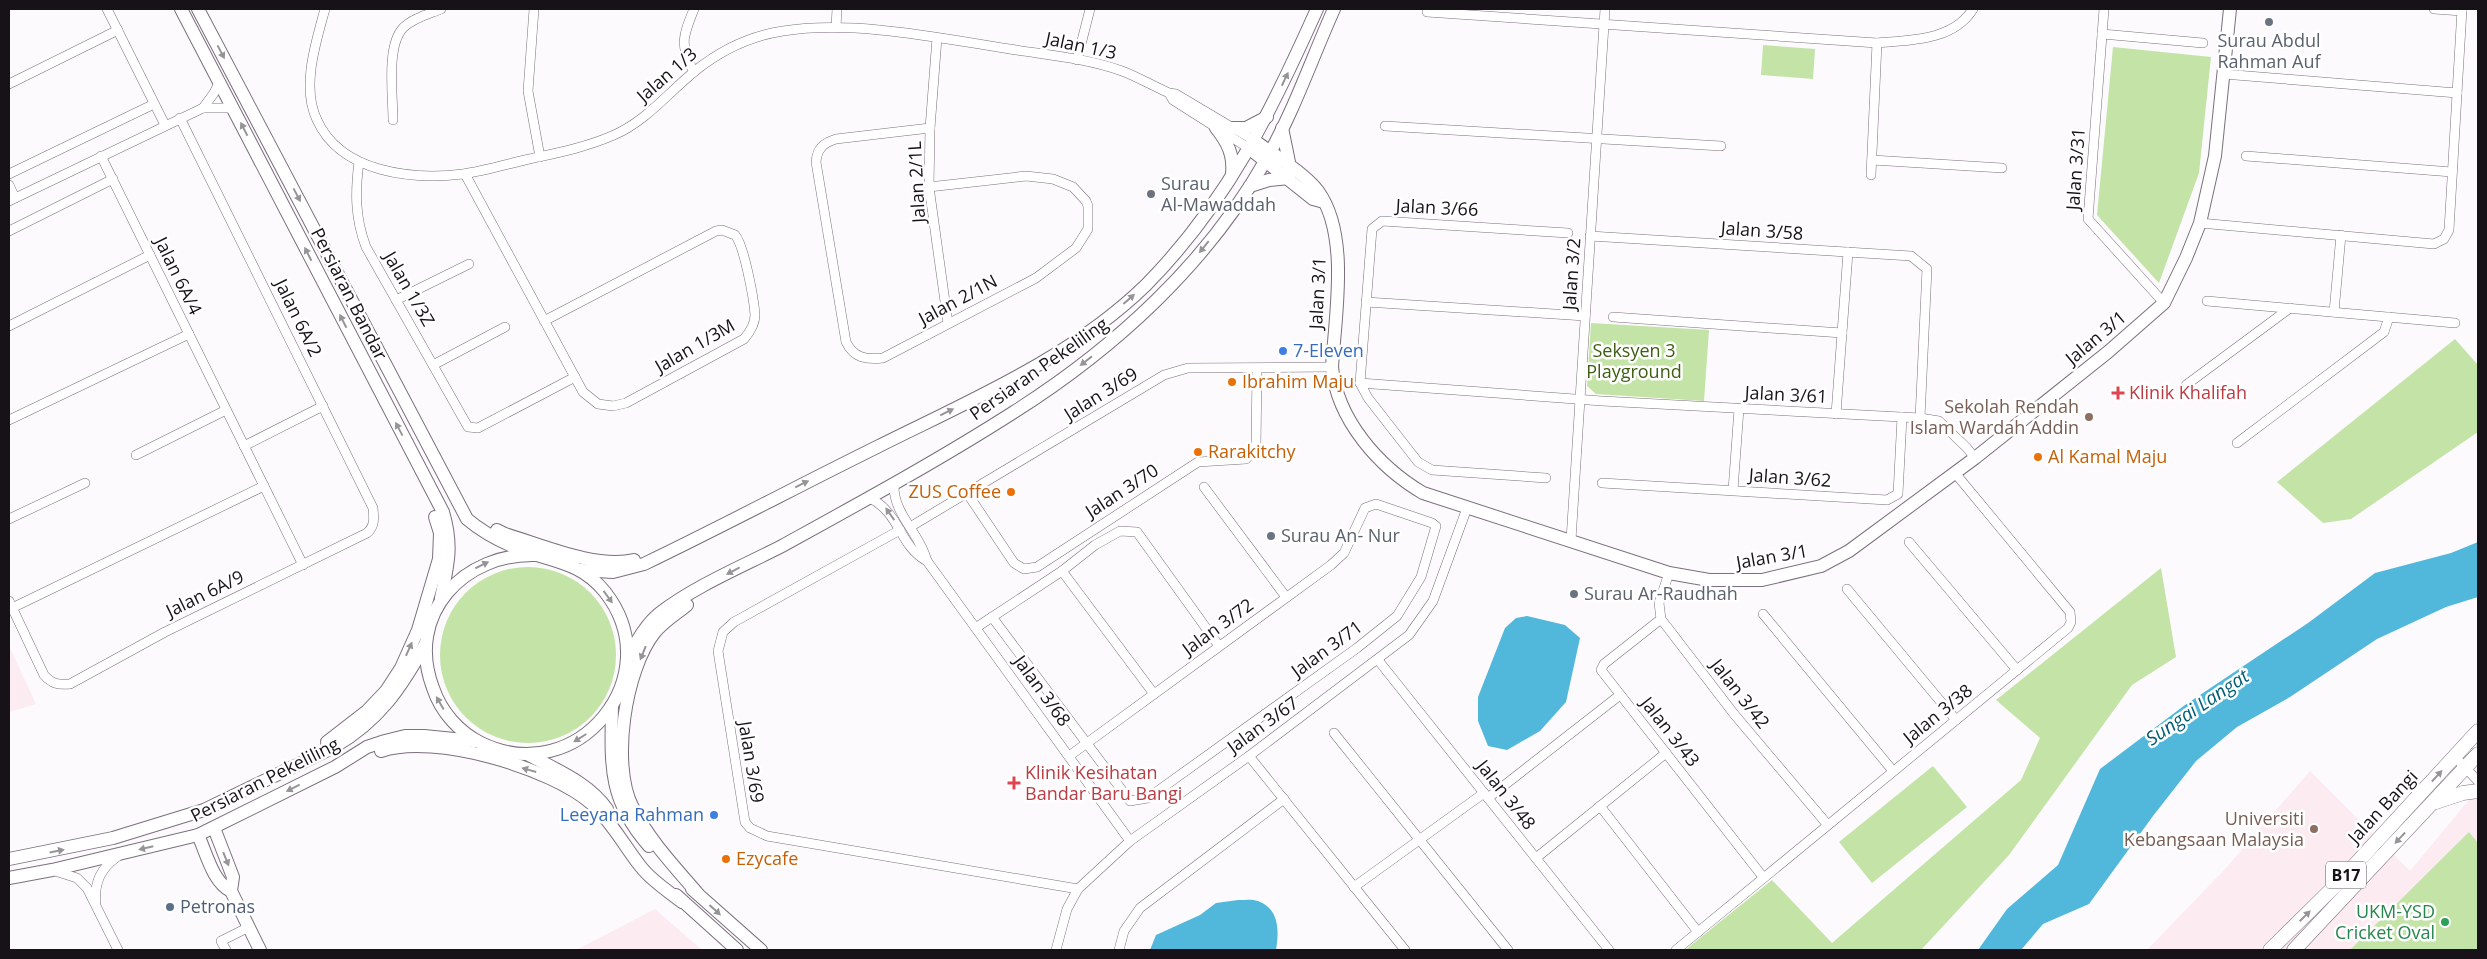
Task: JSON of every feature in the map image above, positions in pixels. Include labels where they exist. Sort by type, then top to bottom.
[{"type":"main road","name":"Persiaran Bandar","points":[[181,9],[443,512],[450,534],[449,557],[440,603]]},
{"type":"main road","name":"Persiaran Bandar","points":[[198,9],[467,519],[493,538],[538,555]]},
{"type":"main road","name":"Persiaran Pekeliling","points":[[581,570],[613,572],[644,564],[668,553],[1053,357],[1106,319],[1145,285],[1213,206],[1268,116],[1317,9]]},
{"type":"main road","name":"Persiaran Pekeliling","points":[[627,659],[652,621],[675,603],[894,485],[1015,412],[1083,364],[1124,330],[1175,283],[1221,226],[1250,186],[1268,157],[1282,128],[1334,9]]},
{"type":"main road","name":"Jalan 3/1","points":[[1252,145],[1289,173],[1318,191],[1330,216],[1338,247],[1332,367],[1334,384],[1344,409],[1360,434],[1385,465],[1407,484],[1423,493],[1467,508],[1669,573],[1709,580],[1735,582],[1792,574],[1821,566],[1850,551],[1975,458],[2108,352],[2164,303],[2186,258],[2200,223],[2215,156],[2230,9]]},
{"type":"main road","points":[[1232,128],[1246,128],[1268,116]]},
{"type":"main road","points":[[1216,128],[1228,146],[1232,157],[1231,178]]},
{"type":"main road","points":[[1250,186],[1289,173],[1282,128]]},
{"type":"main road","points":[[435,459],[473,513],[505,534],[591,559],[611,562],[630,561],[668,553]]},
{"type":"main road","points":[[290,768],[348,728],[386,690],[401,668],[418,630],[440,559],[440,533],[422,472]]},
{"type":"main road","points":[[538,555],[560,560],[581,570],[593,579],[612,602],[624,630],[627,659],[625,676],[612,706],[602,720],[576,742],[544,753],[527,754],[501,751],[477,741],[454,722],[436,698],[428,670],[427,640],[432,621],[440,603],[462,578],[490,561],[514,556],[538,555]]},
{"type":"main road","points":[[697,591],[686,605],[655,632],[646,646],[632,684],[622,733],[620,755],[623,782],[632,806],[650,836],[698,894]]},
{"type":"main road","name":"Persiaran Pekeliling","points":[[9,859],[57,851],[162,825],[236,796],[354,735],[384,709],[408,676],[427,640]]},
{"type":"main road","points":[[612,706],[612,772],[619,801],[638,833],[666,865],[761,950]]},
{"type":"main road","name":"Jalan Bangi","points":[[2270,950],[2340,881],[2478,731]]},
{"type":"main road","name":"Persiaran Pekeliling","points":[[9,878],[52,870],[198,835],[335,766],[368,747],[404,736],[477,741]]},
{"type":"main road","points":[[335,766],[392,747],[439,746],[547,775],[572,788],[593,805],[608,821],[642,869],[738,950]]},
{"type":"main road","points":[[527,754],[591,790],[604,804],[641,856],[682,902]]},
{"type":"main road","name":"Jalan Bangi","points":[[2294,950],[2478,754]]},
{"type":"main road","points":[[2434,803],[2463,793],[2478,791]]},
{"type":"main road","points":[[214,828],[233,877],[232,891],[260,950]]},
{"type":"main road","points":[[198,835],[218,880],[224,887],[232,891]]},
{"type":"street","points":[[107,9],[165,125]]},
{"type":"street","name":"Jalan 1/3","points":[[325,9],[312,54],[310,88],[316,119],[332,144],[359,162],[386,171],[416,175],[465,174],[599,141],[644,118],[694,72],[735,45],[757,36],[782,31],[836,27],[937,38],[1077,60],[1122,71],[1169,93],[1176,94],[1232,128],[1252,145]]},
{"type":"street","points":[[393,120],[393,72],[396,40],[402,29],[412,21],[441,9]]},
{"type":"street","points":[[534,9],[528,91],[540,157]]},
{"type":"street","points":[[694,9],[683,40],[686,57],[694,72]]},
{"type":"street","points":[[836,27],[837,9]]},
{"type":"street","points":[[1077,60],[1090,9]]},
{"type":"street","name":"Jalan 3/2","points":[[1571,540],[1605,9]]},
{"type":"street","points":[[1427,12],[1878,43],[1927,39],[1957,26],[1973,9]]},
{"type":"street","name":"Jalan 3/31","points":[[2104,9],[2088,219],[2164,303]]},
{"type":"street","points":[[2200,223],[2434,244],[2444,239],[2449,230],[2462,10],[2434,9]]},
{"type":"street","points":[[9,84],[118,30]]},
{"type":"street","points":[[2102,34],[2203,43]]},
{"type":"street","name":"Jalan 2/1L","points":[[937,38],[930,128],[930,187],[948,323]]},
{"type":"street","points":[[1871,175],[1878,43]]},
{"type":"street","points":[[2223,74],[2457,93]]},
{"type":"street","points":[[203,108],[220,81]]},
{"type":"street","name":"Jalan 1/3","points":[[1169,93],[1173,100],[1216,128],[1252,145]]},
{"type":"street","points":[[9,174],[154,104]]},
{"type":"street","points":[[9,185],[12,200],[203,108],[234,108]]},
{"type":"street","name":"Jalan 6A/2","points":[[180,118],[373,508],[374,519],[372,528],[367,533]]},
{"type":"street","points":[[1385,126],[1721,146]]},
{"type":"street","name":"Jalan 2/1N","points":[[930,128],[826,142],[820,147],[816,162],[846,342],[850,351],[864,359],[884,358],[1036,278],[1064,258],[1082,241],[1088,229],[1088,206],[1073,187],[1053,179],[1026,176],[930,187]]},
{"type":"street","name":"Jalan 6A/4","points":[[101,156],[303,565]]},
{"type":"street","points":[[2246,156],[2452,172]]},
{"type":"street","points":[[1872,160],[2002,168]]},
{"type":"street","name":"Jalan 1/3Z","points":[[359,162],[356,203],[360,232],[468,428],[478,428],[575,377]]},
{"type":"street","points":[[465,174],[575,377]]},
{"type":"street","points":[[9,230],[112,179]]},
{"type":"street","name":"Jalan 3/66","points":[[1360,383],[1372,229],[1382,221],[1568,233]]},
{"type":"street","name":"Jalan 1/3M","points":[[544,322],[716,232],[722,230],[735,235],[742,247],[755,315],[750,333],[744,340],[626,403],[613,406],[598,404],[587,397],[575,377]]},
{"type":"street","points":[[2334,312],[2341,235]]},
{"type":"street","name":"Jalan 3/58","points":[[1590,236],[1911,256],[1927,268],[1920,418]]},
{"type":"street","points":[[1836,414],[1848,252]]},
{"type":"street","points":[[9,326],[150,255]]},
{"type":"street","points":[[396,300],[470,264]]},
{"type":"street","points":[[2207,301],[2455,323]]},
{"type":"street","points":[[1366,302],[1585,316]]},
{"type":"street","points":[[2186,384],[2290,308]]},
{"type":"street","points":[[1613,317],[1842,333]]},
{"type":"street","points":[[2237,443],[2384,332],[2388,317]]},
{"type":"street","points":[[434,365],[505,327]]},
{"type":"street","points":[[9,420],[189,334]]},
{"type":"street","name":"Jalan 3/69","points":[[910,527],[1164,375],[1188,368],[1332,367]]},
{"type":"street","name":"Jalan 3/70","points":[[967,493],[1014,563],[1024,569],[1037,567],[1198,462],[1246,459],[1256,447],[1256,369]]},
{"type":"street","points":[[1360,383],[1368,398],[1418,462],[1432,470],[1546,478]]},
{"type":"street","name":"Jalan 3/61","points":[[1360,383],[1580,400],[1920,418],[1939,421],[1975,458]]},
{"type":"street","points":[[244,446],[323,406]]},
{"type":"street","points":[[1733,490],[1739,408]]},
{"type":"street","points":[[136,455],[226,410]]},
{"type":"street","name":"Jalan 3/62","points":[[1602,482],[1887,500],[1898,494],[1902,417]]},
{"type":"street","name":"Jalan 3/38","points":[[1676,950],[1827,824],[2068,628],[2071,622],[2070,612],[1955,473]]},
{"type":"street","points":[[9,519],[85,483]]},
{"type":"street","name":"Jalan 3/68","points":[[894,485],[895,503],[924,547],[927,561]]},
{"type":"street","points":[[10,604],[264,486]]},
{"type":"street","points":[[1204,487],[1286,597]]},
{"type":"street","name":"Jalan 3/68","points":[[870,498],[888,510],[915,554],[927,561],[1130,841]]},
{"type":"street","name":"Jalan 3/71","points":[[1087,743],[1130,800],[1148,798],[1357,648],[1397,616],[1421,577],[1436,526],[1376,504],[1365,508]]},
{"type":"street","name":"Jalan 3/72","points":[[1069,756],[1344,553],[1365,508]]},
{"type":"street","name":"Jalan 3/67","points":[[1056,950],[1067,909],[1078,889],[1130,841],[1249,756],[1409,635],[1433,601],[1467,508]]},
{"type":"street","name":"Jalan 3/69","points":[[900,530],[734,622],[723,632],[718,651],[745,822],[750,828],[767,836],[1078,889]]},
{"type":"street","points":[[977,628],[1062,571],[1095,545],[1120,531],[1137,532],[1219,646]]},
{"type":"street","name":"Jalan 6A/9","points":[[10,604],[44,675],[50,681],[59,685],[77,682],[165,632],[367,533]]},
{"type":"street","points":[[1909,542],[2017,670]]},
{"type":"street","points":[[1062,571],[1154,694]]},
{"type":"street","points":[[1661,619],[1659,603],[1669,573]]},
{"type":"street","points":[[1847,589],[1956,720]]},
{"type":"street","points":[[1763,614],[1893,772]]},
{"type":"street","points":[[992,617],[1087,743]]},
{"type":"street","name":"Jalan 3/43","points":[[1661,619],[1604,664],[1602,670],[1763,877]]},
{"type":"street","name":"Jalan 3/42","points":[[1661,619],[1734,714],[1827,824]]},
{"type":"street","name":"Jalan 3/48","points":[[1378,660],[1609,950]]},
{"type":"street","points":[[1354,887],[1486,795],[1620,695]]},
{"type":"street","points":[[1334,733],[1508,950]]},
{"type":"street","points":[[1536,858],[1666,753]]},
{"type":"street","points":[[1249,756],[1405,950]]},
{"type":"street","points":[[2455,757],[2478,781]]},
{"type":"street","points":[[1119,950],[1124,931],[1140,908],[1284,799]]},
{"type":"street","points":[[1600,806],[1698,932]]},
{"type":"street","points":[[97,904],[98,878],[106,865],[121,854]]},
{"type":"street","points":[[52,870],[77,878],[87,888],[97,904],[118,950]]},
{"type":"street","points":[[226,950],[222,941],[249,927]]},
{"type":"shaded area","points":[[9,646],[36,704],[9,712]]},
{"type":"shaded area","name":"Universiti Kebangsaan Malaysia","points":[[2310,771],[2410,871],[2478,789],[2478,950],[2147,950],[2225,869]]},
{"type":"shaded area","points":[[655,909],[702,950],[576,950]]},
{"type":"green space","points":[[1763,45],[1815,49],[1813,79],[1761,75]]},
{"type":"green space","points":[[2113,47],[2211,57],[2199,173],[2159,283],[2097,215]]},
{"type":"green space","name":"Seksyen 3 Playground","points":[[1591,323],[1709,330],[1704,401],[1596,394],[1587,386]]},
{"type":"green space","points":[[2455,339],[2478,365],[2478,432],[2351,519],[2323,523],[2277,482]]},
{"type":"green space","points":[[528,567],[554,571],[569,577],[584,587],[596,599],[606,614],[612,629],[616,655],[612,681],[606,696],[596,711],[584,723],[569,733],[554,739],[528,743],[502,739],[487,733],[472,723],[460,711],[450,696],[444,681],[440,655],[444,629],[450,614],[460,599],[472,587],[487,577],[502,571]]},
{"type":"green space","points":[[2161,568],[2176,657],[2132,685],[2009,855],[1921,950],[1685,950],[1772,880],[1832,943],[2021,780],[2040,738],[1996,700]]},
{"type":"green space","points":[[1933,766],[1967,807],[1872,883],[1839,842]]},
{"type":"green space","points":[[2469,832],[2478,843],[2478,950],[2350,950]]},
{"type":"water","name":"Sungai Langat","points":[[2478,542],[2478,597],[2446,607],[2377,639],[2290,697],[2237,727],[2196,761],[2089,904],[2043,924],[2021,950],[1978,950],[2007,909],[2058,865],[2100,769],[2185,705],[2308,623],[2375,573],[2451,553]]},
{"type":"water","points":[[1527,616],[1565,625],[1580,638],[1566,702],[1540,731],[1507,750],[1488,746],[1478,721],[1478,697],[1505,628],[1516,618]]},
{"type":"water","points":[[1238,900],[1258,901],[1271,910],[1276,922],[1278,936],[1276,950],[1150,950],[1156,935],[1200,915],[1216,903]]},
{"type":"place","name":"Surau Abdul Rahman Auf","points":[[2269,22]]},
{"type":"place","name":"Surau Al-Mawaddah","points":[[1151,194]]},
{"type":"place","name":"7-Eleven","points":[[1283,351]]},
{"type":"place","name":"Ibrahim Maju","points":[[1232,382]]},
{"type":"place","name":"Klinik Khalifah","points":[[2118,393]]},
{"type":"place","name":"Sekolah Rendah Islam Wardah Addin","points":[[2089,417]]},
{"type":"place","name":"Rarakitchy","points":[[1198,452]]},
{"type":"place","name":"Al Kamal Maju","points":[[2038,457]]},
{"type":"place","name":"ZUS Coffee","points":[[1011,492]]},
{"type":"place","name":"Surau An- Nur","points":[[1271,536]]},
{"type":"place","name":"Surau Ar-Raudhah","points":[[1574,594]]},
{"type":"place","name":"Klinik Kesihatan Bandar Baru Bangi","points":[[1014,783]]},
{"type":"place","name":"Leeyana Rahman","points":[[714,815]]},
{"type":"place","name":"Universiti Kebangsaan Malaysia","points":[[2314,829]]},
{"type":"place","name":"Ezycafe","points":[[726,859]]},
{"type":"place","name":"Petronas","points":[[170,907]]},
{"type":"place","name":"UKM-YSD Cricket Oval","points":[[2445,922]]}]
